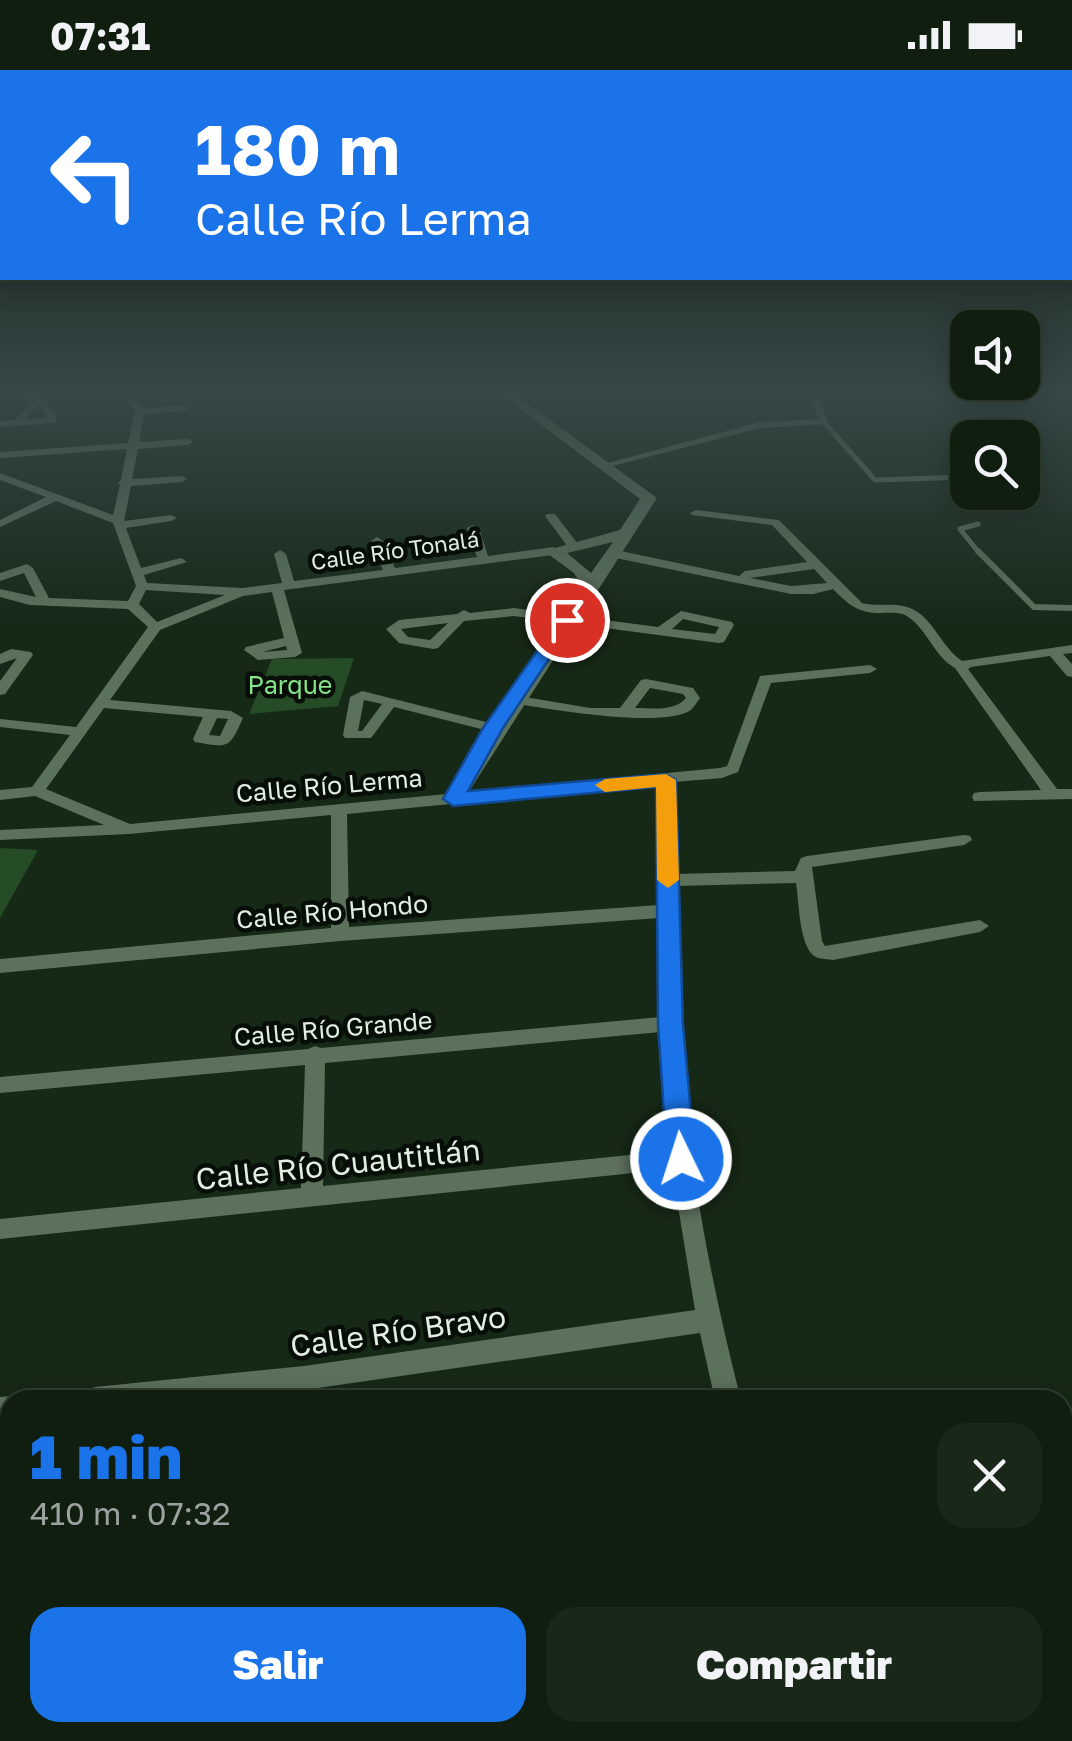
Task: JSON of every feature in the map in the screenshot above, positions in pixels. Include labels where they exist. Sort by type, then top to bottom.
[{"type":"street","points":[[122,471],[114,493],[119,523],[141,579],[132,605]]},
{"type":"street","points":[[453,799],[493,728],[606,557],[650,498],[613,471]]},
{"type":"street","points":[[0,476],[76,502],[119,523],[171,518]]},
{"type":"street","points":[[76,502],[182,479]]},
{"type":"street","points":[[0,524],[58,496]]},
{"type":"street","points":[[696,514],[775,522],[834,585],[865,610],[906,610],[915,616],[948,660],[962,666],[1053,795]]},
{"type":"street","points":[[551,516],[572,544],[606,557]]},
{"type":"street","points":[[728,530],[775,522]]},
{"type":"street","points":[[473,528],[483,558]]},
{"type":"street","points":[[377,541],[390,571]]},
{"type":"street","points":[[552,551],[572,544]]},
{"type":"street","points":[[552,551],[804,591],[834,585]]},
{"type":"street","name":"Calle Río Tonalá","points":[[155,627],[242,592],[552,551]]},
{"type":"street","points":[[280,554],[291,642]]},
{"type":"street","points":[[141,579],[181,562]]},
{"type":"street","points":[[735,578],[814,565]]},
{"type":"street","points":[[0,577],[27,568],[44,601]]},
{"type":"street","name":"Calle Río Tonalá","points":[[141,579],[242,592]]},
{"type":"street","points":[[0,593],[18,600],[132,605],[155,627],[37,790]]},
{"type":"street","points":[[464,614],[514,612],[661,630]]},
{"type":"street","points":[[962,666],[1072,648]]},
{"type":"street","points":[[1053,650],[1072,673]]},
{"type":"street","points":[[0,660],[11,653],[26,655],[0,690]]},
{"type":"street","name":"Calle Río Lerma","points":[[0,835],[129,830],[722,773],[737,761],[765,680],[870,669]]},
{"type":"street","points":[[513,700],[590,712],[626,710]]},
{"type":"street","points":[[102,702],[235,716],[225,741],[203,741],[200,736],[212,714]]},
{"type":"street","points":[[391,702],[493,728]]},
{"type":"street","points":[[0,724],[81,732]]},
{"type":"street","points":[[666,780],[671,1024],[681,1159],[708,1320],[726,1390]]},
{"type":"street","points":[[0,795],[37,790],[129,830]]},
{"type":"street","points":[[980,797],[1072,794]]},
{"type":"street","points":[[339,810],[340,934]]},
{"type":"street","points":[[964,840],[807,862],[805,877],[813,943],[820,952],[980,926]]},
{"type":"street","points":[[668,880],[805,877]]},
{"type":"street","name":"Calle Río Hondo","points":[[0,966],[340,934],[669,911]]},
{"type":"street","name":"Calle Río Grande","points":[[0,1085],[671,1024]]},
{"type":"street","points":[[312,1197],[315,1054]]},
{"type":"street","name":"Calle Río Cuautitlán","points":[[0,1229],[681,1159]]},
{"type":"street","name":"Calle Río Bravo","points":[[304,1389],[708,1320]]},
{"type":"lane","points":[[867,471],[875,480],[950,478]]},
{"type":"lane","points":[[978,524],[960,529],[1034,606],[1072,608]]},
{"type":"green space","name":"Parque","points":[[354,658],[338,706],[249,714],[272,659]]},
{"type":"green space","points":[[0,848],[38,850],[0,918]]},
{"type":"slow traffic","points":[[605,785],[666,780],[668,880]]},
{"type":"route","points":[[567,620],[493,728],[453,799],[666,780],[671,1024],[681,1159]]}]
